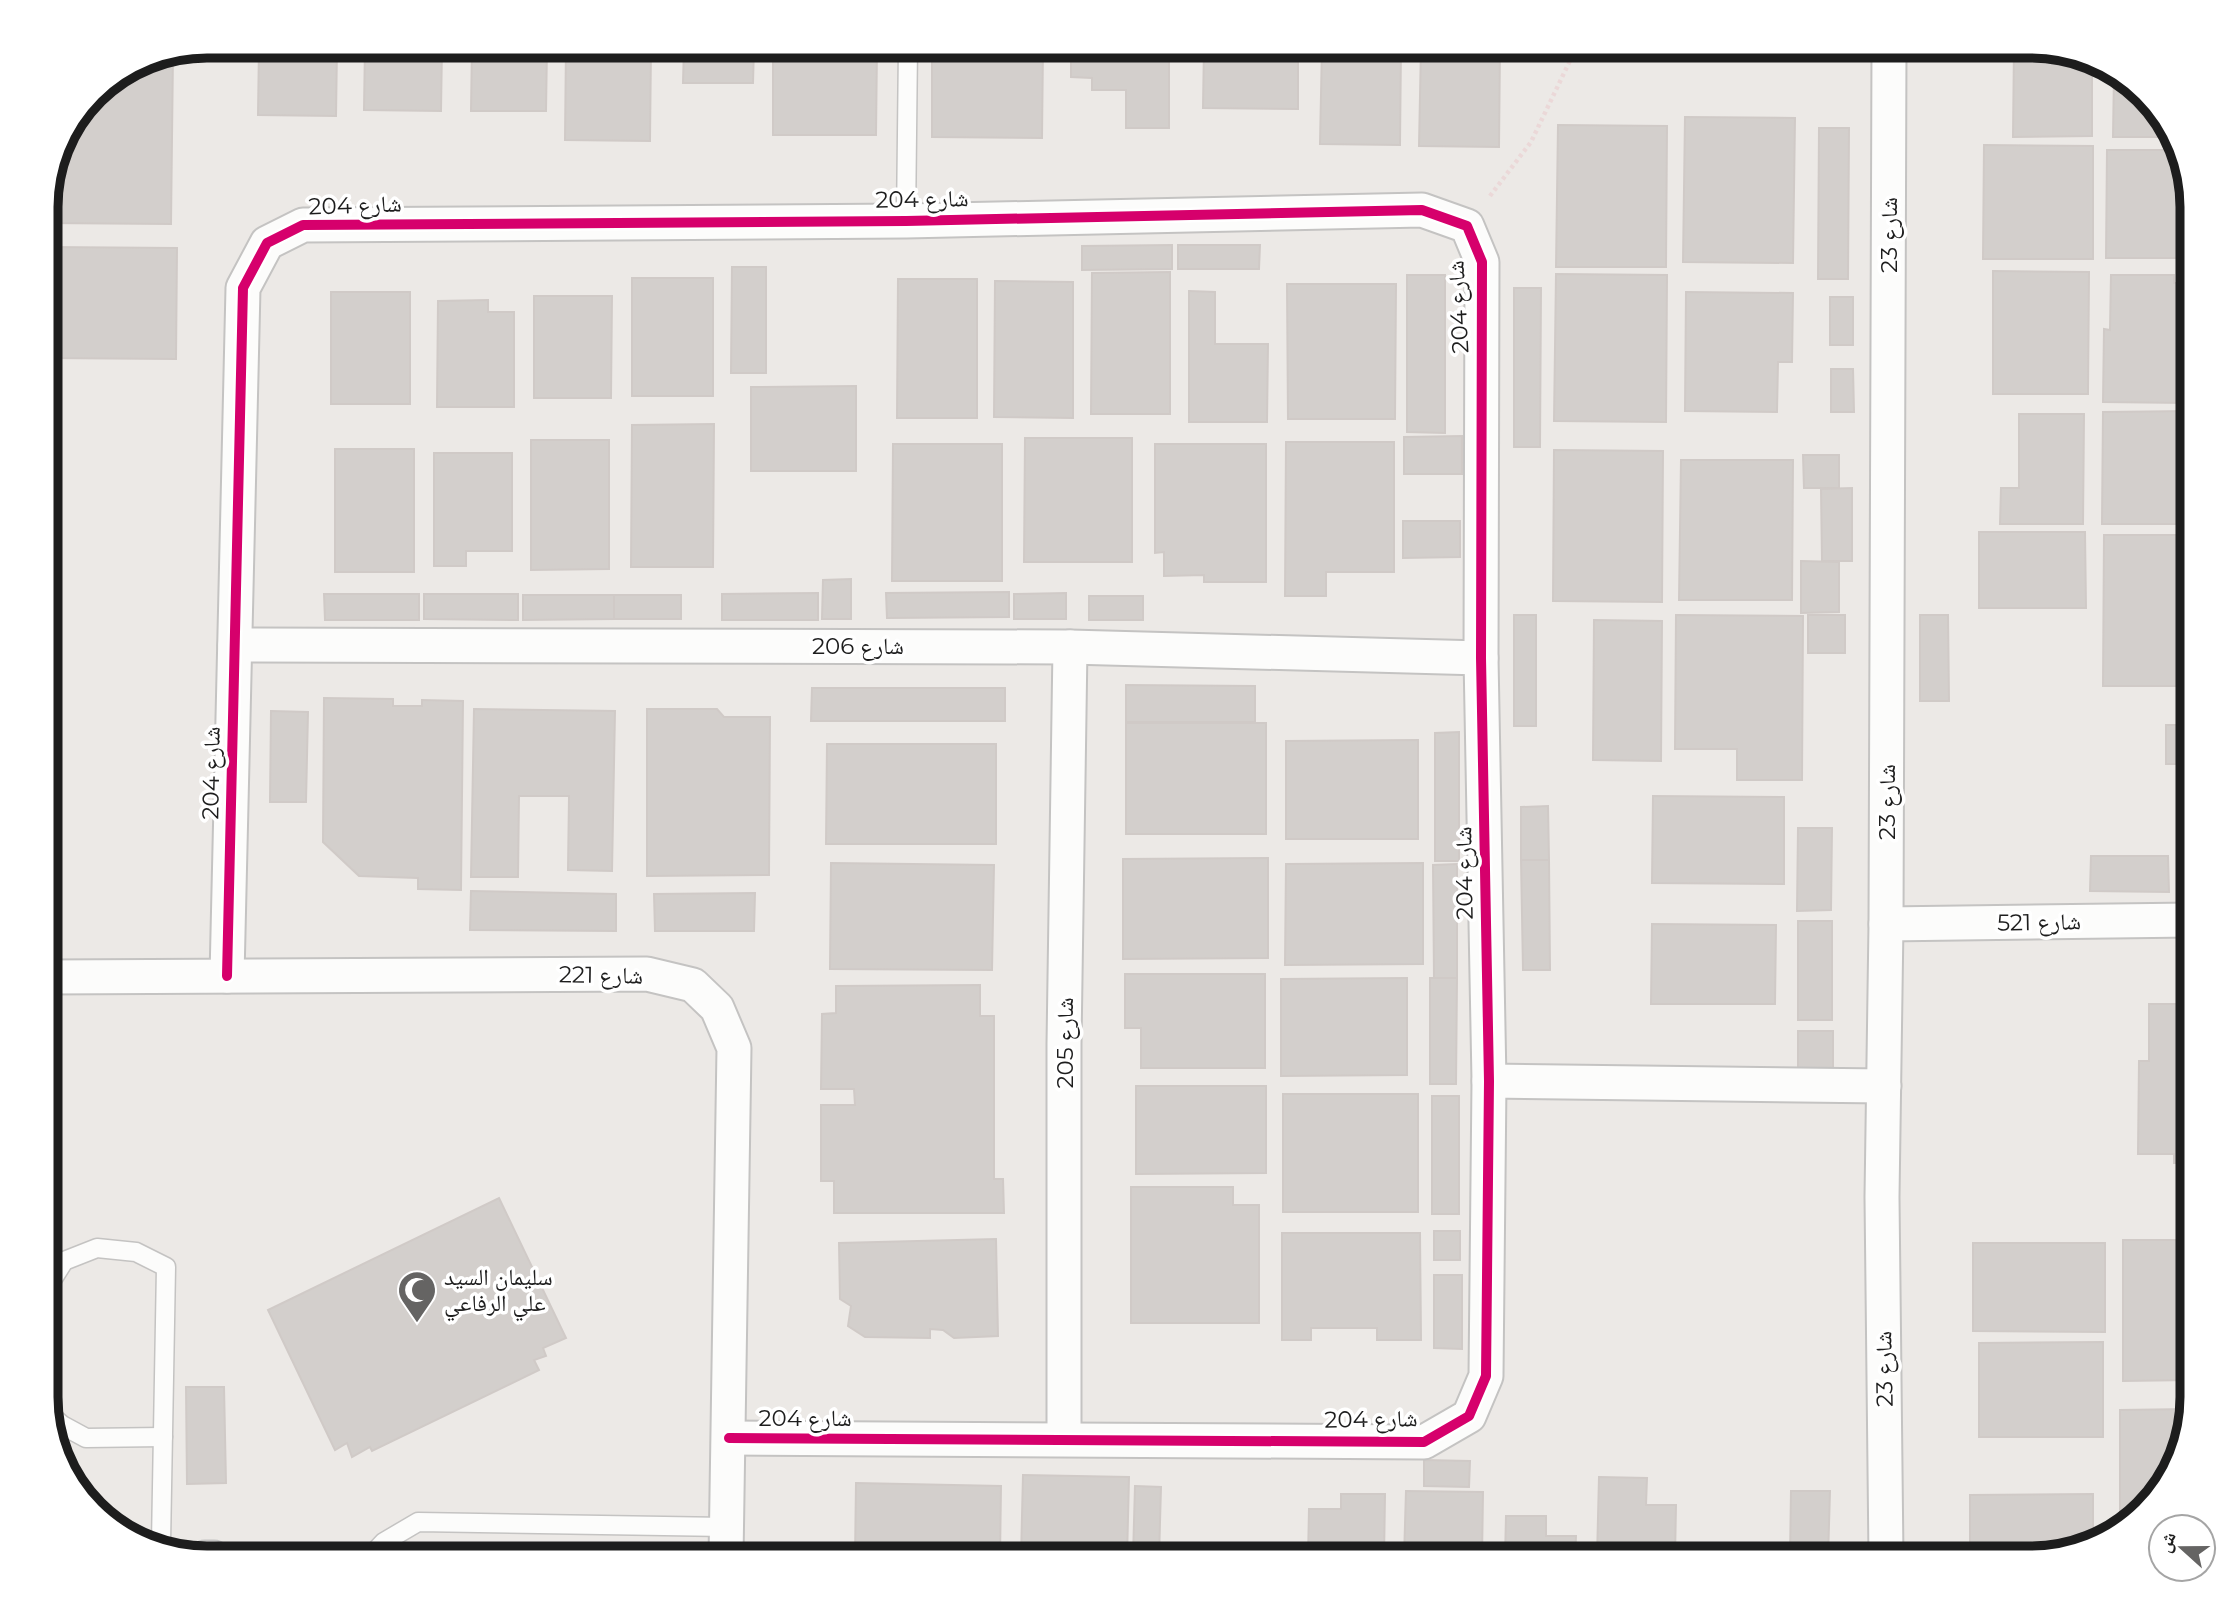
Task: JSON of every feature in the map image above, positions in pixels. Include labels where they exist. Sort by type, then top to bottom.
[{"type":"street","name":"شارع 23","points":[[1886,1546],[1882,1197],[1886,924],[1889,58]]},
{"type":"street","name":"شارع 204","points":[[227,976],[243,288],[267,243],[303,225],[906,221],[1422,210],[1467,226],[1482,262],[1481,658],[1489,1081],[1486,1376],[1469,1416],[1424,1442],[729,1438]]},
{"type":"street","name":"شارع 206","points":[[235,645],[1070,647],[1481,658]]},
{"type":"street","name":"شارع 205","points":[[1064,1439],[1064,1044],[1070,647]]},
{"type":"street","name":"شارع 521","points":[[1886,924],[2180,920]]},
{"type":"street","name":"شارع 221","points":[[58,977],[647,974],[693,985],[717,1008],[734,1048],[726,1543]]},
{"type":"street","points":[[1489,1081],[1884,1086]]},
{"type":"lane","points":[[906,221],[908,58]]},
{"type":"lane","points":[[58,1271],[64,1261],[97,1248],[136,1252],[166,1267],[161,1539]]},
{"type":"lane","points":[[60,1424],[86,1438],[163,1437]]},
{"type":"lane","points":[[380,1546],[418,1522],[726,1543]]},
{"type":"path","points":[[1467,226],[1531,142],[1571,58]]},
{"type":"building","points":[[259,58],[337,58],[336,116],[258,115]]},
{"type":"building","points":[[365,58],[442,58],[441,111],[364,110]]},
{"type":"building","points":[[472,58],[547,58],[546,111],[471,111]]},
{"type":"building","points":[[566,58],[651,58],[650,141],[565,140]]},
{"type":"building","points":[[684,58],[754,58],[753,83],[683,83]]},
{"type":"building","points":[[773,58],[877,58],[876,135],[773,135]]},
{"type":"building","points":[[932,58],[1043,58],[1042,138],[932,137]]},
{"type":"building","points":[[1071,58],[1169,58],[1169,128],[1126,128],[1126,90],[1092,90],[1092,78],[1071,77]]},
{"type":"building","points":[[1204,58],[1298,58],[1298,109],[1203,108]]},
{"type":"building","points":[[1322,58],[1401,58],[1400,145],[1320,144]]},
{"type":"building","points":[[1421,58],[1500,58],[1499,147],[1419,146]]},
{"type":"building","points":[[2014,58],[2051,59],[2092,71],[2092,136],[2013,137]]},
{"type":"building","points":[[173,62],[171,224],[58,223],[58,197],[63,168],[73,141],[101,101],[141,73]]},
{"type":"building","points":[[2114,83],[2143,108],[2163,137],[2113,137]]},
{"type":"building","points":[[1685,117],[1795,118],[1793,263],[1683,262]]},
{"type":"building","points":[[1558,125],[1667,126],[1666,267],[1556,267]]},
{"type":"building","points":[[1819,128],[1849,128],[1848,279],[1818,279]]},
{"type":"building","points":[[1984,145],[2093,146],[2093,259],[1983,259]]},
{"type":"building","points":[[2107,150],[2168,150],[2179,187],[2180,258],[2106,258]]},
{"type":"building","points":[[1172,245],[1172,269],[1082,270],[1082,246]]},
{"type":"building","points":[[1178,245],[1260,245],[1259,269],[1178,269]]},
{"type":"building","points":[[58,247],[177,248],[176,359],[58,358]]},
{"type":"building","points":[[732,267],[766,267],[766,373],[731,373]]},
{"type":"building","points":[[1993,271],[2089,272],[2088,394],[1993,394]]},
{"type":"building","points":[[1170,272],[1170,414],[1091,414],[1092,273]]},
{"type":"building","points":[[1556,274],[1667,275],[1666,422],[1554,421]]},
{"type":"building","points":[[1407,275],[1445,275],[1445,433],[1407,432]]},
{"type":"building","points":[[2111,275],[2174,275],[2174,283],[2180,283],[2180,403],[2103,402],[2104,329],[2110,330]]},
{"type":"building","points":[[632,278],[713,278],[713,396],[632,396]]},
{"type":"building","points":[[898,279],[977,279],[977,418],[897,418]]},
{"type":"building","points":[[995,281],[1073,282],[1073,418],[994,417]]},
{"type":"building","points":[[1287,284],[1396,284],[1395,419],[1288,419]]},
{"type":"building","points":[[1514,288],[1541,288],[1540,447],[1514,447]]},
{"type":"building","points":[[1189,291],[1215,292],[1215,344],[1268,344],[1267,422],[1189,422]]},
{"type":"building","points":[[331,292],[410,292],[410,404],[331,404]]},
{"type":"building","points":[[1686,292],[1793,293],[1792,362],[1778,362],[1777,412],[1685,411]]},
{"type":"building","points":[[534,296],[612,296],[611,398],[534,398]]},
{"type":"building","points":[[1830,297],[1853,297],[1853,345],[1830,345]]},
{"type":"building","points":[[488,300],[488,312],[514,312],[514,407],[437,407],[438,301]]},
{"type":"building","points":[[1831,369],[1853,369],[1854,412],[1831,412]]},
{"type":"building","points":[[856,386],[856,471],[751,471],[751,387]]},
{"type":"building","points":[[2180,411],[2180,524],[2102,524],[2103,412]]},
{"type":"building","points":[[2019,414],[2084,414],[2083,524],[2000,524],[2001,488],[2019,488]]},
{"type":"building","points":[[714,424],[713,567],[631,567],[632,425]]},
{"type":"building","points":[[1462,436],[1462,474],[1404,474],[1404,437]]},
{"type":"building","points":[[1025,438],[1132,438],[1132,562],[1024,562]]},
{"type":"building","points":[[531,440],[609,440],[609,569],[531,570]]},
{"type":"building","points":[[1286,442],[1394,442],[1394,572],[1326,572],[1326,596],[1285,596]]},
{"type":"building","points":[[893,444],[1002,444],[1002,581],[892,581]]},
{"type":"building","points":[[1155,444],[1266,444],[1266,582],[1204,582],[1204,575],[1164,576],[1164,552],[1155,553]]},
{"type":"building","points":[[335,449],[414,449],[414,572],[335,572]]},
{"type":"building","points":[[1554,450],[1663,451],[1662,602],[1553,601]]},
{"type":"building","points":[[434,453],[512,453],[512,551],[466,551],[466,566],[434,566]]},
{"type":"building","points":[[1803,455],[1839,455],[1839,488],[1804,488]]},
{"type":"building","points":[[1681,460],[1793,460],[1792,600],[1679,600]]},
{"type":"building","points":[[1852,488],[1852,561],[1822,561],[1821,489]]},
{"type":"building","points":[[1403,521],[1460,521],[1460,557],[1403,558]]},
{"type":"building","points":[[1979,532],[2085,532],[2086,608],[1979,608]]},
{"type":"building","points":[[2104,535],[2180,535],[2180,686],[2103,686]]},
{"type":"building","points":[[1801,561],[1839,562],[1839,612],[1801,613]]},
{"type":"building","points":[[851,579],[851,619],[822,619],[823,580]]},
{"type":"building","points":[[1009,592],[1009,617],[887,618],[886,593]]},
{"type":"building","points":[[818,593],[818,620],[722,620],[722,594]]},
{"type":"building","points":[[1066,593],[1066,619],[1014,619],[1014,594]]},
{"type":"building","points":[[324,594],[419,594],[419,620],[325,620]]},
{"type":"building","points":[[424,594],[518,594],[518,620],[424,619]]},
{"type":"building","points":[[523,595],[614,595],[614,619],[523,620]]},
{"type":"building","points":[[614,595],[681,595],[681,619],[614,619]]},
{"type":"building","points":[[1089,596],[1143,596],[1143,620],[1089,620]]},
{"type":"building","points":[[1514,615],[1536,615],[1536,726],[1514,726]]},
{"type":"building","points":[[1676,615],[1803,616],[1802,780],[1737,780],[1737,749],[1675,749]]},
{"type":"building","points":[[1808,615],[1845,615],[1845,653],[1808,653]]},
{"type":"building","points":[[1920,615],[1948,615],[1949,701],[1920,701]]},
{"type":"building","points":[[1594,620],[1662,621],[1661,761],[1593,760]]},
{"type":"building","points":[[1126,685],[1255,686],[1255,722],[1126,722]]},
{"type":"building","points":[[812,688],[1005,688],[1005,721],[811,721]]},
{"type":"building","points":[[324,698],[393,699],[393,706],[422,706],[422,700],[463,701],[461,890],[418,889],[418,878],[359,876],[323,842]]},
{"type":"building","points":[[474,709],[615,711],[612,871],[568,870],[569,796],[519,796],[518,877],[471,877]]},
{"type":"building","points":[[647,709],[717,709],[724,717],[770,717],[769,875],[647,876]]},
{"type":"building","points":[[271,711],[308,712],[306,802],[270,802]]},
{"type":"building","points":[[1126,723],[1266,723],[1266,834],[1126,834]]},
{"type":"building","points":[[2166,725],[2180,725],[2180,764],[2166,764]]},
{"type":"building","points":[[1459,732],[1459,861],[1435,861],[1435,733]]},
{"type":"building","points":[[1418,740],[1418,839],[1286,839],[1286,741]]},
{"type":"building","points":[[827,744],[996,744],[996,844],[826,844]]},
{"type":"building","points":[[1653,796],[1784,797],[1784,884],[1652,883]]},
{"type":"building","points":[[1548,806],[1549,860],[1521,860],[1521,807]]},
{"type":"building","points":[[1798,828],[1832,828],[1831,910],[1797,911]]},
{"type":"building","points":[[2091,856],[2168,856],[2169,892],[2090,891]]},
{"type":"building","points":[[1268,858],[1268,958],[1123,959],[1123,859]]},
{"type":"building","points":[[1521,860],[1549,860],[1550,970],[1523,970]]},
{"type":"building","points":[[831,863],[994,865],[992,970],[830,969]]},
{"type":"building","points":[[1423,863],[1423,964],[1285,965],[1286,864]]},
{"type":"building","points":[[1457,864],[1457,978],[1434,978],[1433,865]]},
{"type":"building","points":[[471,891],[616,894],[616,931],[470,930]]},
{"type":"building","points":[[755,893],[754,931],[655,931],[654,894]]},
{"type":"building","points":[[1798,921],[1832,921],[1832,1020],[1798,1020]]},
{"type":"building","points":[[1652,924],[1776,925],[1775,1004],[1651,1004]]},
{"type":"building","points":[[1125,974],[1265,974],[1265,1068],[1141,1068],[1141,1028],[1125,1028]]},
{"type":"building","points":[[1407,978],[1407,1075],[1281,1076],[1281,979]]},
{"type":"building","points":[[1430,978],[1457,978],[1456,1084],[1430,1084]]},
{"type":"building","points":[[980,985],[980,1016],[994,1016],[994,1179],[1003,1179],[1004,1213],[834,1213],[834,1181],[821,1181],[821,1105],[855,1105],[854,1089],[821,1089],[822,1014],[836,1013],[836,986]]},
{"type":"building","points":[[2149,1004],[2180,1004],[2180,1163],[2174,1163],[2174,1154],[2138,1154],[2139,1061],[2149,1061]]},
{"type":"building","points":[[1798,1031],[1833,1031],[1833,1070],[1798,1070]]},
{"type":"building","points":[[1136,1086],[1266,1086],[1266,1173],[1136,1174]]},
{"type":"building","points":[[1283,1094],[1418,1094],[1418,1212],[1283,1212]]},
{"type":"building","points":[[1432,1096],[1459,1096],[1459,1214],[1432,1214]]},
{"type":"building","points":[[1131,1187],[1233,1187],[1233,1205],[1259,1205],[1259,1323],[1131,1323]]},
{"type":"building","name":"سليمان السيد علي الرفاعي","points":[[499,1198],[566,1338],[543,1348],[546,1356],[534,1360],[539,1370],[372,1451],[370,1447],[352,1457],[347,1443],[335,1450],[268,1310]]},
{"type":"building","points":[[1434,1231],[1460,1231],[1460,1260],[1434,1260]]},
{"type":"building","points":[[1282,1233],[1420,1233],[1421,1340],[1377,1340],[1377,1328],[1311,1328],[1311,1340],[1282,1340]]},
{"type":"building","points":[[996,1239],[998,1336],[954,1338],[943,1330],[930,1329],[930,1338],[865,1337],[848,1326],[851,1306],[840,1299],[839,1243]]},
{"type":"building","points":[[2123,1240],[2180,1240],[2180,1380],[2123,1381]]},
{"type":"building","points":[[1973,1243],[2105,1243],[2105,1332],[1973,1331]]},
{"type":"building","points":[[1434,1275],[1462,1275],[1462,1349],[1434,1348]]},
{"type":"building","points":[[2103,1342],[2103,1437],[1979,1437],[1979,1343]]},
{"type":"building","points":[[186,1387],[224,1387],[226,1483],[187,1484]]},
{"type":"building","points":[[2180,1409],[2172,1445],[2160,1472],[2137,1503],[2120,1516],[2120,1410]]},
{"type":"building","points":[[1424,1460],[1470,1461],[1469,1487],[1424,1486]]},
{"type":"building","points":[[1023,1475],[1129,1477],[1127,1546],[1021,1546]]},
{"type":"building","points":[[1599,1477],[1647,1478],[1646,1505],[1676,1505],[1675,1546],[1597,1546]]},
{"type":"building","points":[[856,1483],[1001,1486],[1000,1546],[855,1546]]},
{"type":"building","points":[[1135,1486],[1161,1487],[1159,1546],[1133,1546]]},
{"type":"building","points":[[1406,1491],[1483,1492],[1482,1546],[1404,1546]]},
{"type":"building","points":[[1791,1491],[1830,1491],[1828,1546],[1790,1546]]},
{"type":"building","points":[[1341,1494],[1385,1494],[1384,1546],[1308,1546],[1309,1509],[1341,1509]]},
{"type":"building","points":[[2093,1494],[2093,1533],[2053,1545],[1970,1546],[1970,1495]]},
{"type":"building","points":[[1506,1516],[1546,1516],[1546,1536],[1576,1536],[1576,1546],[1505,1546]]},
{"type":"cycle path","points":[[227,976],[243,288],[267,243],[303,225],[906,221],[1422,210],[1467,226],[1482,262],[1481,658],[1489,1081],[1486,1376],[1469,1416],[1424,1442],[729,1438]]},
{"type":"place","name":"سليمان السيد علي الرفاعي","points":[[417,1324]]}]
